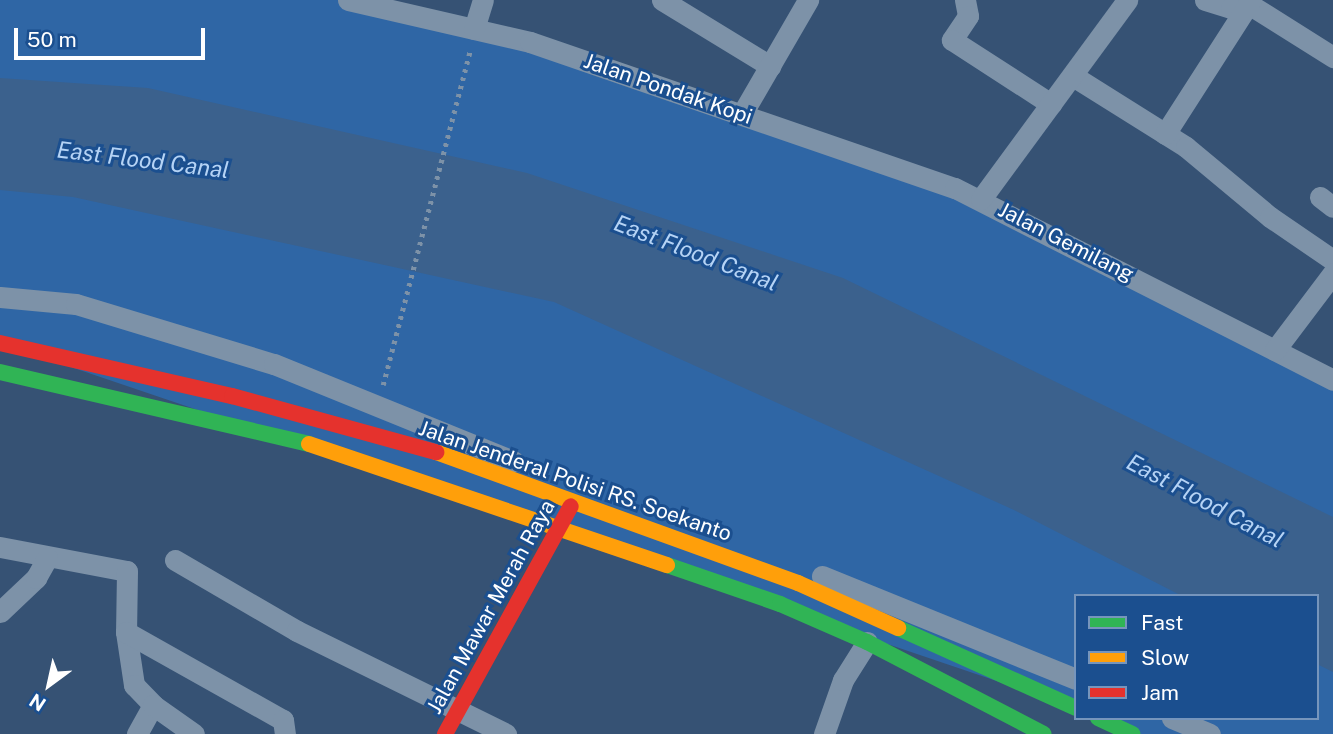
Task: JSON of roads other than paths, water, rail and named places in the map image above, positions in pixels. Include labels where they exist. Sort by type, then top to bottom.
[{"type":"main road","name":"Jalan Jenderal Polisi RS. Soekanto","points":[[0,343],[245,400],[460,459],[798,583],[1074,707]]},
{"type":"main road","points":[[0,372],[335,450],[780,604],[867,642],[1044,734]]},
{"type":"main road","name":"Jalan Mawar Merah Raya","points":[[444,734],[460,710],[574,501]]},
{"type":"main road","points":[[1102,720],[1133,734]]},
{"type":"street","name":"Jalan Pondak Kopi","points":[[350,0],[473,38],[530,42],[981,198]]},
{"type":"street","points":[[473,38],[483,0]]},
{"type":"street","points":[[662,0],[769,66]]},
{"type":"street","points":[[741,114],[808,0]]},
{"type":"street","points":[[965,0],[968,16],[952,40],[1051,104]]},
{"type":"street","name":"Jalan Gemilang","points":[[1127,0],[981,198],[1333,380]]},
{"type":"street","points":[[1206,0],[1231,8],[1249,3],[1333,57]]},
{"type":"street","points":[[1165,134],[1249,3]]},
{"type":"street","points":[[1073,76],[1165,134],[1333,260]]},
{"type":"street","points":[[1275,350],[1333,273]]},
{"type":"street","points":[[0,297],[76,304],[274,364],[552,476],[777,558],[1074,678]]},
{"type":"street","points":[[0,547],[47,558],[121,567],[127,571],[126,632],[134,685],[152,705],[194,734]]},
{"type":"street","points":[[0,612],[36,578],[47,558]]},
{"type":"street","points":[[175,560],[297,631],[506,734]]},
{"type":"street","points":[[126,632],[283,720],[285,734]]},
{"type":"street","points":[[824,734],[843,680],[867,642]]},
{"type":"street","points":[[137,734],[152,705]]},
{"type":"street","points":[[1177,720],[1210,734]]},
{"type":"water","name":"East Flood Canal","points":[[0,78],[148,88],[527,173],[843,278],[1333,517],[1333,672],[1319,665],[1319,594],[1178,594],[1014,510],[554,302],[73,197],[0,190]]}]
